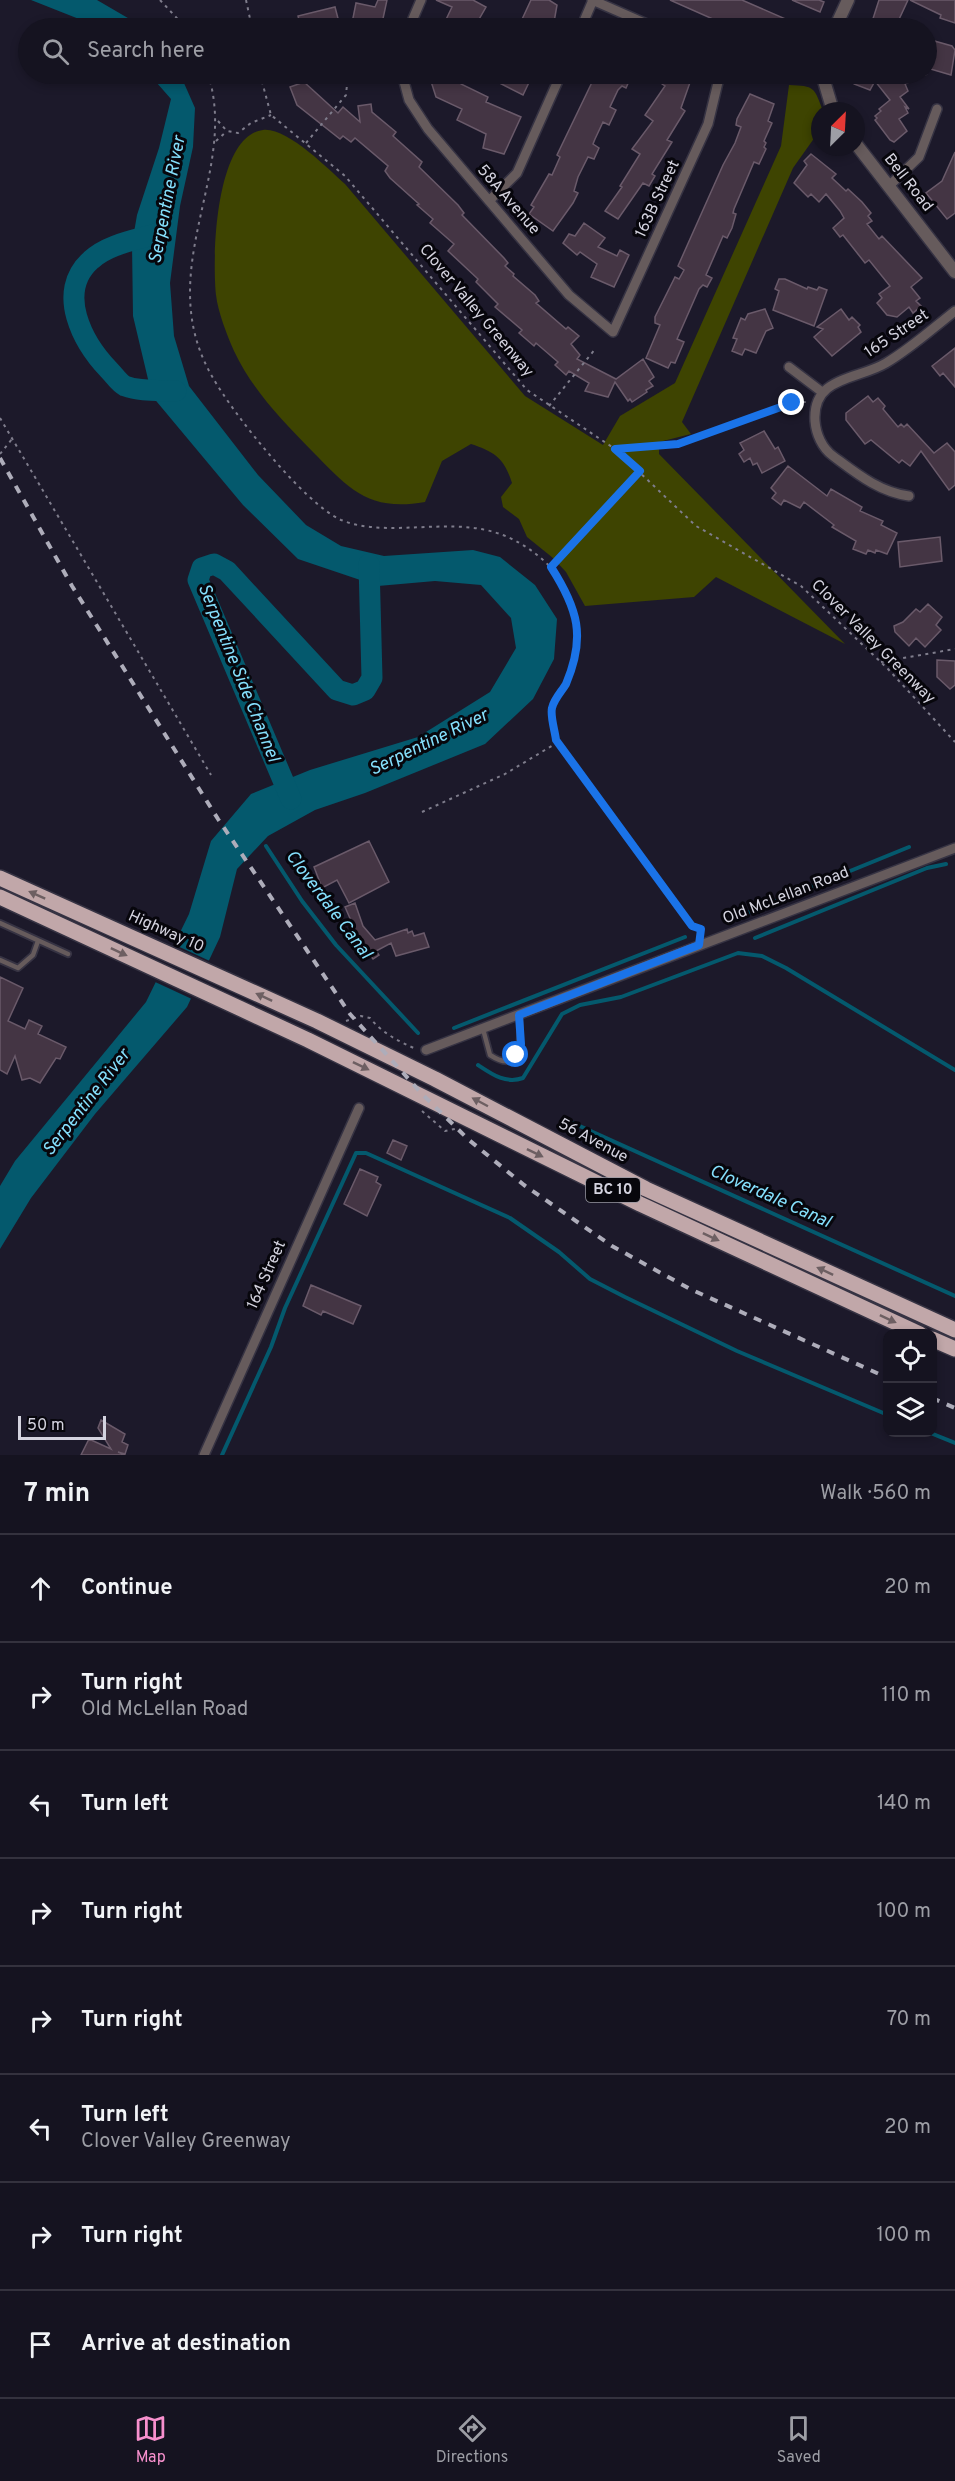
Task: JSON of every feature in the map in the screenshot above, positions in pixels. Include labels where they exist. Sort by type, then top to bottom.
[{"type":"highway","name":"Highway 10","points":[[0,878],[320,1023]]},
{"type":"highway","name":"BC 10","points":[[0,897],[308,1040],[640,1204],[909,1329]]},
{"type":"highway","name":"56 Avenue","points":[[320,1023],[435,1079],[646,1189],[955,1330]]},
{"type":"highway","points":[[937,1341],[955,1350]]},
{"type":"street","points":[[413,18],[421,0]]},
{"type":"street","points":[[585,18],[593,0],[634,18]]},
{"type":"street","points":[[840,18],[848,0]]},
{"type":"street","name":"58A Avenue","points":[[405,84],[409,100],[417,115],[569,295],[612,332]]},
{"type":"street","points":[[489,201],[516,173],[556,84]]},
{"type":"street","name":"163B Street","points":[[612,332],[705,132],[717,84]]},
{"type":"street","points":[[825,84],[830,102]]},
{"type":"street","points":[[890,185],[919,157],[937,109]]},
{"type":"street","name":"Bell Road","points":[[865,155],[955,272]]},
{"type":"street","name":"165 Street","points":[[822,392],[839,379],[884,364],[955,311]]},
{"type":"street","points":[[789,367],[822,392],[816,405],[815,426],[822,445],[878,486],[909,496]]},
{"type":"street","name":"Old McLellan Road","points":[[425,1051],[955,848]]},
{"type":"street","name":"164 Street","points":[[204,1455],[359,1108]]},
{"type":"lane","points":[[0,923],[68,954]]},
{"type":"lane","points":[[0,960],[18,968],[33,955],[38,941]]},
{"type":"lane","points":[[483,1029],[490,1055],[496,1059],[511,1059],[516,1055],[521,1044],[519,1015]]},
{"type":"path","points":[[160,0],[177,18]]},
{"type":"path","points":[[246,0],[250,18]]},
{"type":"path","points":[[209,84],[217,119],[215,143],[193,247],[190,299],[201,349],[212,376],[242,419],[323,510],[342,520],[380,528],[452,525],[489,529],[520,542],[551,567],[568,594],[577,622],[577,656],[565,686],[552,708],[556,740],[692,926],[701,929],[699,945]]},
{"type":"path","points":[[217,119],[227,131],[242,132],[251,123],[271,115],[263,84]]},
{"type":"path","points":[[305,144],[346,95],[347,84]]},
{"type":"path","name":"Clover Valley Greenway","points":[[271,115],[345,176],[523,386],[549,406],[615,449],[696,526],[801,586],[881,662],[955,742]]},
{"type":"path","points":[[215,143],[227,131]]},
{"type":"path","points":[[549,406],[596,348]]},
{"type":"path","points":[[615,449],[678,444],[792,403],[810,403]]},
{"type":"path","points":[[0,418],[211,775]]},
{"type":"path","points":[[0,454],[12,439]]},
{"type":"path","points":[[551,567],[640,471]]},
{"type":"path","points":[[881,662],[955,649]]},
{"type":"path","points":[[422,812],[505,774],[555,744],[556,740]]},
{"type":"path","points":[[320,1023],[361,1016],[370,1018],[398,1041],[425,1051]]},
{"type":"green space","points":[[789,85],[809,87],[815,92],[820,102],[811,102],[811,143],[793,168],[682,422],[691,434],[659,442],[659,454],[845,644],[716,577],[694,597],[585,606],[566,572],[527,537],[519,519],[503,507],[501,497],[512,483],[506,467],[492,453],[471,444],[442,461],[425,502],[389,504],[361,494],[337,476],[259,392],[234,351],[221,316],[216,295],[215,254],[216,228],[226,175],[235,153],[247,137],[263,130],[273,131],[284,135],[307,150],[345,184],[525,396],[603,445],[620,416],[675,383],[781,146]]},
{"type":"water","points":[[31,0],[97,0],[128,18],[76,18]]},
{"type":"water","name":"Serpentine River","points":[[158,84],[184,84],[195,108],[193,147],[180,206],[170,283],[174,336],[189,386],[258,475],[306,525],[341,546],[384,556],[473,550],[500,557],[535,585],[557,619],[554,659],[533,699],[485,744],[365,793],[315,810],[268,836],[237,869],[220,937],[187,1007],[95,1114],[31,1198],[0,1249],[0,1186],[15,1161],[146,1002],[189,914],[211,841],[251,794],[310,770],[418,737],[490,692],[516,648],[511,618],[481,585],[435,581],[378,586],[298,559],[243,505],[152,396],[133,316],[132,244],[137,215],[159,148],[171,99]]},
{"type":"pier","points":[[171,943],[212,962],[194,1000],[153,981]]},
{"type":"building","points":[[378,0],[387,0],[383,18],[353,18],[356,3],[375,7]]},
{"type":"building","points":[[436,0],[473,0],[486,7],[480,18],[447,18],[452,7]]},
{"type":"building","points":[[531,0],[549,0],[557,5],[555,18],[523,18]]},
{"type":"building","points":[[670,0],[742,0],[783,18],[710,18]]},
{"type":"building","points":[[792,0],[819,0],[824,2],[820,12]]},
{"type":"building","points":[[879,0],[908,0],[900,18],[873,18]]},
{"type":"building","points":[[910,0],[955,0],[955,23],[940,18],[941,15]]},
{"type":"building","points":[[335,7],[338,18],[298,18],[298,16]]},
{"type":"building","points":[[937,42],[952,46],[955,50],[951,75],[937,71]]},
{"type":"building","points":[[306,84],[338,113],[343,107],[360,122],[358,106],[371,104],[372,112],[396,132],[393,136],[422,162],[419,167],[458,205],[464,213],[462,215],[504,258],[508,263],[505,266],[514,274],[513,276],[535,295],[539,301],[536,303],[566,329],[568,327],[579,336],[571,344],[580,355],[577,359],[616,379],[643,359],[654,377],[649,381],[653,386],[632,402],[630,399],[628,401],[615,382],[608,397],[585,391],[589,383],[569,371],[566,375],[555,365],[558,362],[536,343],[534,346],[519,333],[522,330],[495,307],[498,304],[476,282],[478,279],[448,251],[454,244],[430,223],[433,219],[417,205],[419,204],[390,178],[385,171],[388,166],[355,138],[351,142],[343,136],[340,139],[297,105],[290,87]]},
{"type":"building","points":[[432,84],[461,84],[488,97],[486,102],[521,117],[504,154],[483,148],[486,134],[457,120],[462,109],[436,97]]},
{"type":"building","points":[[502,84],[528,84],[523,95]]},
{"type":"building","points":[[591,84],[628,84],[626,88],[622,86],[618,90],[610,107],[616,110],[609,125],[603,122],[593,144],[599,148],[594,159],[588,157],[574,191],[578,193],[553,231],[529,214],[534,207],[531,205],[549,174],[552,175],[560,157],[557,155]]},
{"type":"building","points":[[662,84],[689,84],[681,108],[685,111],[667,140],[672,142],[652,174],[655,176],[649,186],[643,183],[618,219],[605,211],[622,187],[620,186],[640,154],[632,149],[653,121],[645,115],[665,86]]},
{"type":"building","points":[[854,84],[873,84],[870,90]]},
{"type":"building","points":[[877,84],[905,84],[908,91],[900,97],[909,109],[905,107],[908,113],[899,119],[907,131],[894,142],[875,120],[877,118],[875,116],[881,111],[879,109],[890,100]]},
{"type":"building","points":[[750,94],[774,104],[768,121],[772,123],[764,141],[766,149],[759,164],[754,162],[734,209],[733,213],[736,214],[732,228],[727,238],[723,236],[706,275],[712,278],[707,287],[703,285],[699,289],[677,339],[684,342],[675,363],[671,362],[668,368],[646,358],[660,325],[655,323],[655,317],[675,277],[679,279],[684,270],[678,266],[735,143],[741,127],[736,125],[737,119]]},
{"type":"building","points":[[955,152],[955,213],[947,219],[926,193],[942,181]]},
{"type":"building","points":[[811,154],[836,174],[832,178],[846,191],[848,189],[871,213],[868,216],[872,221],[867,224],[879,239],[882,236],[922,278],[911,287],[920,298],[916,301],[921,306],[913,313],[909,307],[897,317],[887,315],[877,303],[882,298],[879,294],[890,286],[869,260],[865,263],[843,235],[840,237],[833,228],[844,218],[826,194],[819,202],[811,194],[808,197],[794,183],[807,165],[804,161]]},
{"type":"building","points":[[584,223],[605,238],[598,247],[617,256],[620,250],[629,255],[614,287],[591,277],[597,264],[580,252],[577,255],[563,243],[569,234],[575,236]]},
{"type":"building","points":[[779,279],[785,279],[807,289],[808,287],[817,290],[819,287],[827,290],[814,326],[773,310],[779,291],[775,289]]},
{"type":"building","points":[[765,309],[773,328],[766,331],[756,353],[745,349],[742,355],[732,351],[737,339],[733,338],[741,318],[745,320],[748,314]]},
{"type":"building","points":[[841,309],[849,320],[852,317],[860,325],[858,327],[861,332],[832,356],[814,337],[823,329],[817,327]]},
{"type":"building","points":[[955,348],[955,387],[943,373],[940,376],[932,366]]},
{"type":"building","points":[[868,396],[873,402],[878,398],[885,406],[883,409],[898,427],[901,424],[904,427],[907,424],[934,453],[947,443],[955,452],[955,485],[949,490],[921,451],[910,466],[902,460],[899,463],[871,440],[865,444],[846,420],[846,413]]},
{"type":"building","points":[[764,431],[775,449],[778,447],[785,461],[762,473],[757,463],[753,465],[750,458],[744,462],[739,454],[744,450],[740,443]]},
{"type":"building","points":[[788,466],[827,496],[831,489],[862,507],[860,511],[883,521],[881,525],[897,533],[887,554],[868,550],[866,554],[853,549],[856,541],[832,527],[834,525],[804,502],[800,508],[784,500],[781,505],[772,498],[776,493],[771,488]]},
{"type":"building","points":[[940,537],[942,561],[900,567],[898,542]]},
{"type":"building","points":[[928,604],[942,617],[936,625],[941,630],[925,647],[916,638],[909,646],[895,632],[894,626],[903,622],[916,609],[920,612]]},
{"type":"building","points":[[937,660],[955,661],[955,685],[950,689],[937,677]]},
{"type":"building","points":[[369,841],[389,882],[349,903],[337,880],[322,888],[314,867]]},
{"type":"building","points":[[355,903],[363,926],[375,940],[407,929],[408,933],[412,931],[414,936],[424,933],[429,947],[396,956],[391,943],[376,951],[379,955],[373,959],[360,941],[345,907]]},
{"type":"building","points":[[0,977],[23,988],[8,1021],[25,1029],[29,1020],[42,1026],[38,1034],[66,1047],[60,1059],[56,1058],[40,1083],[30,1078],[22,1080],[15,1056],[7,1074],[0,1070]]},
{"type":"building","points":[[393,1140],[407,1146],[401,1160],[387,1153]]},
{"type":"building","points":[[360,1169],[378,1177],[376,1182],[381,1185],[367,1216],[344,1204]]},
{"type":"building","points":[[311,1285],[361,1306],[353,1324],[323,1311],[321,1315],[303,1306]]},
{"type":"building","points":[[101,1420],[125,1434],[122,1442],[128,1445],[125,1454],[118,1452],[125,1455],[81,1455],[89,1439],[111,1449],[98,1428]]},
{"type":"waterway","name":"Serpentine Side Channel","points":[[159,233],[114,246],[91,260],[80,273],[75,287],[74,302],[82,332],[90,346],[121,383],[137,389],[176,391]]},
{"type":"waterway","name":"Serpentine Side Channel","points":[[291,799],[198,580],[202,568],[214,564],[227,571],[337,690],[353,695],[365,690],[372,678],[369,564]]},
{"type":"waterway","name":"Cloverdale Canal","points":[[266,846],[302,901],[336,945],[418,1033]]},
{"type":"waterway","points":[[732,919],[909,847]]},
{"type":"waterway","points":[[755,938],[927,868],[946,864]]},
{"type":"waterway","points":[[454,1028],[685,937]]},
{"type":"waterway","points":[[478,1065],[505,1079],[523,1078],[562,1014],[580,1005],[621,997],[738,953],[762,956],[786,968],[955,1070]]},
{"type":"waterway","name":"Cloverdale Canal","points":[[573,1123],[955,1296]]},
{"type":"waterway","points":[[222,1455],[271,1347],[285,1308],[356,1153],[366,1153],[510,1218],[559,1252],[590,1279],[625,1297],[737,1351],[883,1413]]},
{"type":"waterway","points":[[937,1436],[955,1443]]},
{"type":"railway","points":[[0,458],[72,586],[218,819],[350,1014],[423,1095],[469,1140],[524,1185],[612,1246],[690,1289],[883,1376]]},
{"type":"railway","points":[[937,1400],[955,1408]]},
{"type":"route","points":[[516,1055],[521,1044],[519,1015],[699,945],[701,929],[692,926],[556,740],[552,708],[565,686],[577,656],[577,622],[568,594],[551,567],[640,471],[615,449],[678,444],[792,403]]}]
